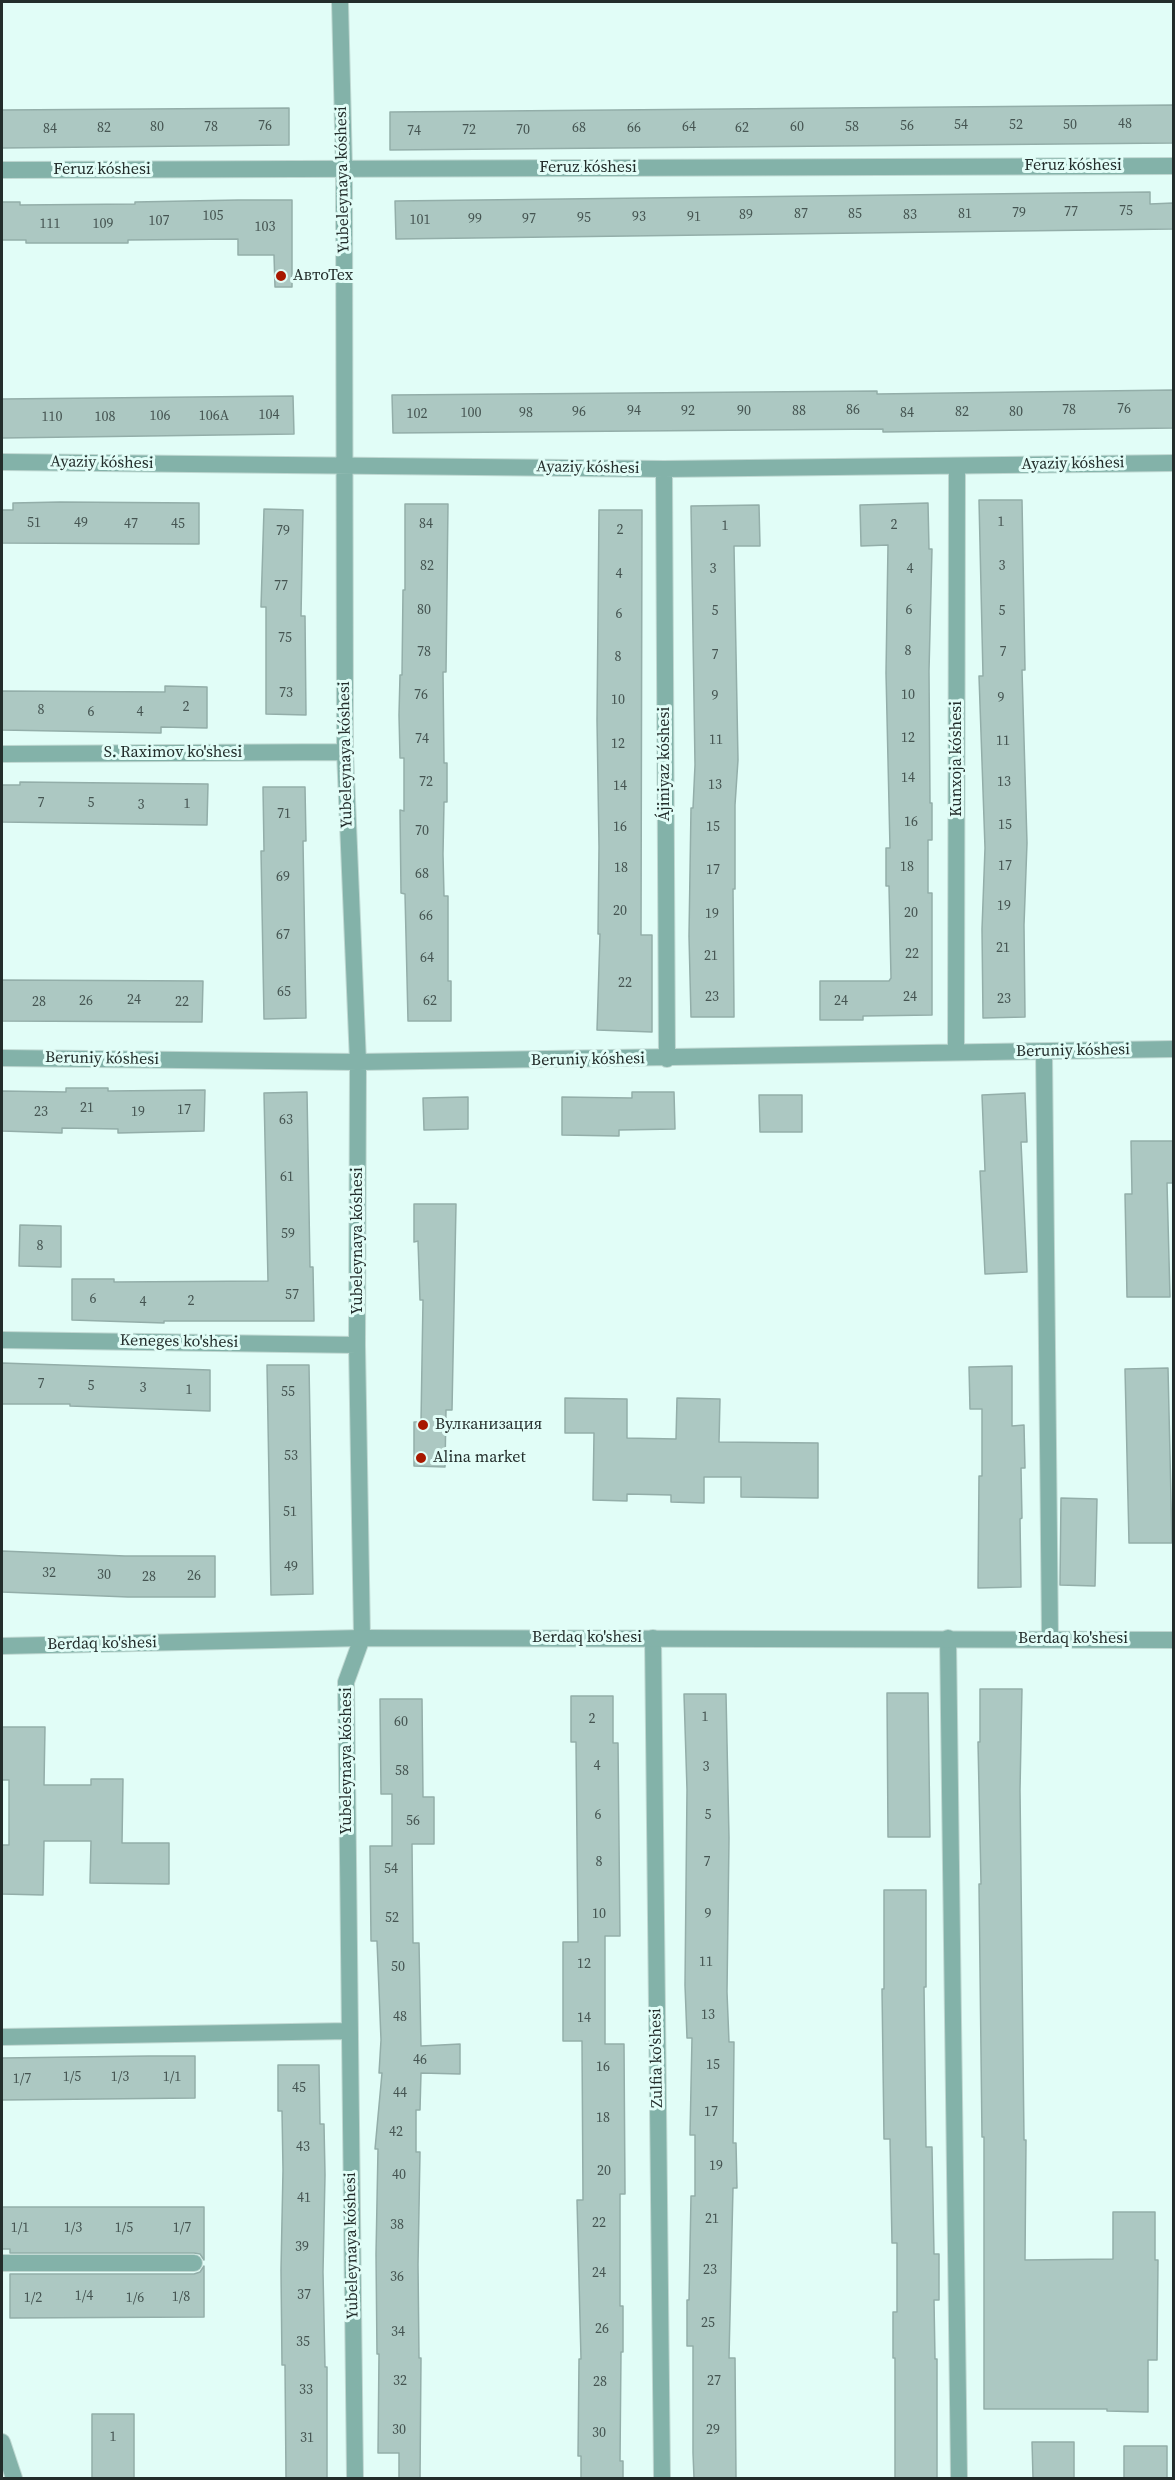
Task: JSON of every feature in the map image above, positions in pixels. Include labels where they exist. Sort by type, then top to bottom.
[{"type":"street","name":"Yubeleynaya kóshesi","points":[[340,2],[344,169],[345,752],[358,1062],[357,1344],[362,1638],[346,1682],[355,2478]]},
{"type":"street","name":"Feruz kóshesi","points":[[2,170],[1173,166]]},
{"type":"street","name":"Ayaziy kóshesi","points":[[2,462],[664,469],[1173,463]]},
{"type":"street","name":"Kunxoja kóshesi","points":[[956,1052],[957,466]]},
{"type":"street","name":"Ájiniyaz kóshesi","points":[[664,469],[667,1059]]},
{"type":"street","name":"S. Raximov ko'shesi","points":[[2,754],[345,752]]},
{"type":"street","name":"Beruniy kóshesi","points":[[2,1058],[358,1062],[667,1059],[1173,1049]]},
{"type":"street","points":[[1044,1052],[1050,1639]]},
{"type":"street","name":"Keneges ko'shesi","points":[[2,1340],[357,1344]]},
{"type":"street","name":"Berdaq ko'shesi","points":[[2,1646],[362,1638],[1173,1640]]},
{"type":"street","name":"Zulfia ko'shesi","points":[[653,1638],[662,2478]]},
{"type":"street","points":[[948,1638],[959,2478]]},
{"type":"street","points":[[2,2037],[349,2031]]},
{"type":"street","points":[[2,2263],[194,2263]]},
{"type":"street","points":[[2,2442],[14,2478]]},
{"type":"building","points":[[1173,105],[1173,143],[390,150],[390,112]]},
{"type":"building","points":[[289,108],[289,145],[2,148],[2,110]]},
{"type":"building","points":[[1150,192],[1150,204],[1173,203],[1173,229],[396,239],[395,201]]},
{"type":"building","points":[[292,200],[292,287],[275,287],[274,255],[238,255],[238,239],[128,240],[128,243],[26,243],[26,240],[2,240],[2,202],[20,202],[20,205]]},
{"type":"building","points":[[1173,390],[1173,428],[883,432],[883,429],[393,433],[392,395],[877,391],[877,394]]},
{"type":"building","points":[[293,396],[294,434],[2,438],[2,399]]},
{"type":"building","points":[[979,500],[1022,500],[1025,670],[1022,670],[1027,843],[1024,925],[1025,1017],[983,1018],[982,929],[985,848],[979,676],[983,676]]},
{"type":"building","points":[[13,503],[199,503],[199,544],[2,543],[2,510],[13,510]]},
{"type":"building","points":[[928,503],[929,549],[932,549],[929,671],[932,840],[928,840],[928,893],[932,893],[932,1015],[863,1016],[863,1020],[820,1020],[820,981],[889,981],[891,978],[889,886],[886,886],[886,848],[890,848],[886,673],[888,545],[861,546],[860,505]]},
{"type":"building","points":[[405,504],[448,504],[446,672],[443,672],[447,802],[444,802],[443,854],[444,896],[448,896],[448,981],[451,981],[451,1021],[408,1021],[405,894],[401,893],[400,810],[404,811],[404,758],[400,758],[399,715],[403,590],[405,590]]},
{"type":"building","points":[[759,505],[760,546],[734,546],[738,760],[735,805],[735,889],[733,889],[734,1017],[691,1017],[689,936],[691,808],[693,808],[695,765],[691,506]]},
{"type":"building","points":[[264,509],[303,510],[301,616],[305,616],[306,715],[266,714],[266,607],[261,607]]},
{"type":"building","points":[[599,510],[642,510],[641,935],[652,935],[652,1032],[597,1030],[600,934],[598,934],[597,720]]},
{"type":"building","points":[[165,686],[207,687],[207,728],[161,727],[161,733],[2,730],[2,691],[165,692]]},
{"type":"building","points":[[20,782],[208,784],[207,825],[2,822],[2,785],[20,785]]},
{"type":"building","points":[[263,787],[305,787],[306,841],[303,841],[306,1018],[264,1019],[261,851],[264,851]]},
{"type":"building","points":[[2,980],[203,981],[202,1022],[2,1021]]},
{"type":"building","points":[[66,1088],[108,1088],[108,1091],[205,1090],[204,1131],[118,1133],[118,1129],[62,1128],[62,1133],[2,1131],[2,1091],[66,1092]]},
{"type":"building","points":[[307,1092],[310,1267],[313,1267],[314,1321],[164,1321],[164,1323],[72,1320],[72,1279],[114,1279],[114,1282],[268,1281],[264,1093]]},
{"type":"building","points":[[632,1092],[674,1092],[675,1129],[619,1130],[619,1136],[562,1135],[562,1097],[632,1098]]},
{"type":"building","points":[[1025,1093],[1027,1142],[1021,1142],[1027,1272],[985,1274],[980,1171],[985,1171],[982,1095]]},
{"type":"building","points":[[759,1095],[802,1095],[802,1132],[760,1132]]},
{"type":"building","points":[[468,1097],[468,1129],[424,1130],[423,1098]]},
{"type":"building","points":[[1131,1141],[1173,1141],[1173,1183],[1167,1183],[1170,1297],[1127,1297],[1125,1194],[1132,1194]]},
{"type":"building","points":[[414,1204],[456,1204],[452,1410],[446,1410],[445,1467],[414,1466],[414,1422],[421,1422],[423,1300],[420,1300],[418,1241],[414,1242]]},
{"type":"building","points":[[20,1225],[61,1226],[61,1267],[19,1266]]},
{"type":"building","points":[[2,1363],[210,1370],[210,1411],[70,1406],[70,1404],[2,1404]]},
{"type":"building","points":[[267,1365],[309,1365],[313,1594],[271,1595]]},
{"type":"building","points":[[1012,1366],[1012,1426],[1024,1425],[1025,1468],[1021,1468],[1022,1518],[1020,1519],[1021,1587],[978,1588],[982,1409],[970,1409],[969,1367]]},
{"type":"building","points":[[1168,1368],[1172,1543],[1129,1543],[1125,1369]]},
{"type":"building","points":[[565,1398],[627,1399],[627,1438],[676,1439],[677,1398],[720,1399],[719,1442],[818,1443],[818,1498],[741,1497],[741,1477],[704,1477],[704,1503],[671,1502],[671,1495],[627,1494],[627,1501],[593,1500],[594,1433],[565,1433]]},
{"type":"building","points":[[1061,1498],[1097,1499],[1095,1586],[1060,1585]]},
{"type":"building","points":[[2,1551],[125,1556],[215,1556],[215,1597],[128,1597],[2,1592]]},
{"type":"building","points":[[980,1689],[1022,1689],[1020,1790],[1024,2140],[1026,2140],[1025,2260],[1113,2259],[1113,2212],[1155,2212],[1155,2260],[1158,2260],[1157,2360],[1148,2360],[1148,2412],[1107,2411],[1107,2409],[984,2409],[984,2137],[982,2137],[978,1742],[980,1742]]},
{"type":"building","points":[[887,1693],[928,1693],[930,1837],[888,1837]]},
{"type":"building","points":[[684,1694],[726,1694],[729,1838],[727,1992],[729,2042],[734,2042],[733,2143],[736,2143],[737,2188],[733,2188],[729,2358],[735,2358],[736,2478],[694,2478],[693,2346],[687,2346],[687,2300],[689,2300],[691,2196],[695,2196],[695,2135],[690,2135],[692,2038],[687,2038],[685,1985],[687,1790]]},
{"type":"building","points":[[571,1696],[613,1696],[613,1743],[618,1743],[620,1936],[605,1936],[605,2044],[624,2044],[625,2194],[620,2194],[620,2306],[623,2306],[623,2352],[621,2352],[620,2461],[623,2461],[623,2478],[581,2478],[581,2456],[578,2456],[579,2359],[581,2359],[577,2200],[583,2200],[582,2041],[563,2041],[563,1942],[578,1942],[576,1742],[571,1742]]},
{"type":"building","points":[[380,1699],[422,1699],[423,1797],[434,1797],[434,1844],[412,1844],[413,1943],[419,1943],[421,2046],[460,2044],[460,2074],[421,2073],[420,2110],[416,2110],[416,2152],[420,2152],[418,2264],[419,2358],[421,2358],[420,2478],[399,2478],[399,2453],[378,2453],[379,2354],[377,2354],[376,2254],[378,2149],[375,2149],[382,2073],[379,2073],[381,2040],[377,1941],[371,1941],[370,1846],[392,1846],[392,1794],[381,1794]]},
{"type":"building","points":[[2,1727],[45,1727],[44,1785],[91,1785],[91,1779],[123,1779],[122,1843],[169,1843],[169,1884],[90,1883],[91,1841],[44,1841],[43,1895],[2,1894],[2,1845],[9,1845],[9,1780],[2,1780]]},
{"type":"building","points":[[884,1890],[926,1890],[926,1987],[924,1987],[926,2147],[932,2147],[934,2254],[939,2254],[939,2300],[934,2300],[935,2359],[937,2359],[937,2478],[895,2478],[893,2312],[897,2312],[897,2243],[892,2243],[890,2139],[884,2139],[882,1989],[884,1989]]},
{"type":"building","points":[[195,2056],[195,2098],[2,2100],[2,2058]]},
{"type":"building","points":[[278,2065],[319,2065],[320,2124],[324,2124],[325,2175],[323,2272],[325,2367],[327,2367],[327,2478],[286,2478],[285,2365],[282,2365],[282,2111],[278,2111]]},
{"type":"building","points":[[2,2207],[204,2207],[204,2260],[200,2254],[194,2253],[10,2253],[10,2249],[2,2249]]},
{"type":"building","points":[[204,2266],[204,2317],[10,2318],[10,2274],[194,2274],[200,2272]]},
{"type":"building","points":[[92,2414],[134,2414],[134,2478],[92,2478]]},
{"type":"building","points":[[1032,2442],[1074,2442],[1074,2478],[1033,2478]]},
{"type":"building","points":[[1124,2446],[1167,2446],[1167,2478],[1124,2478]]},
{"type":"place","name":"АвтоТех","points":[[281,276]]},
{"type":"place","name":"Вулканизация","points":[[423,1425]]},
{"type":"place","name":"Alina market","points":[[421,1458]]}]
